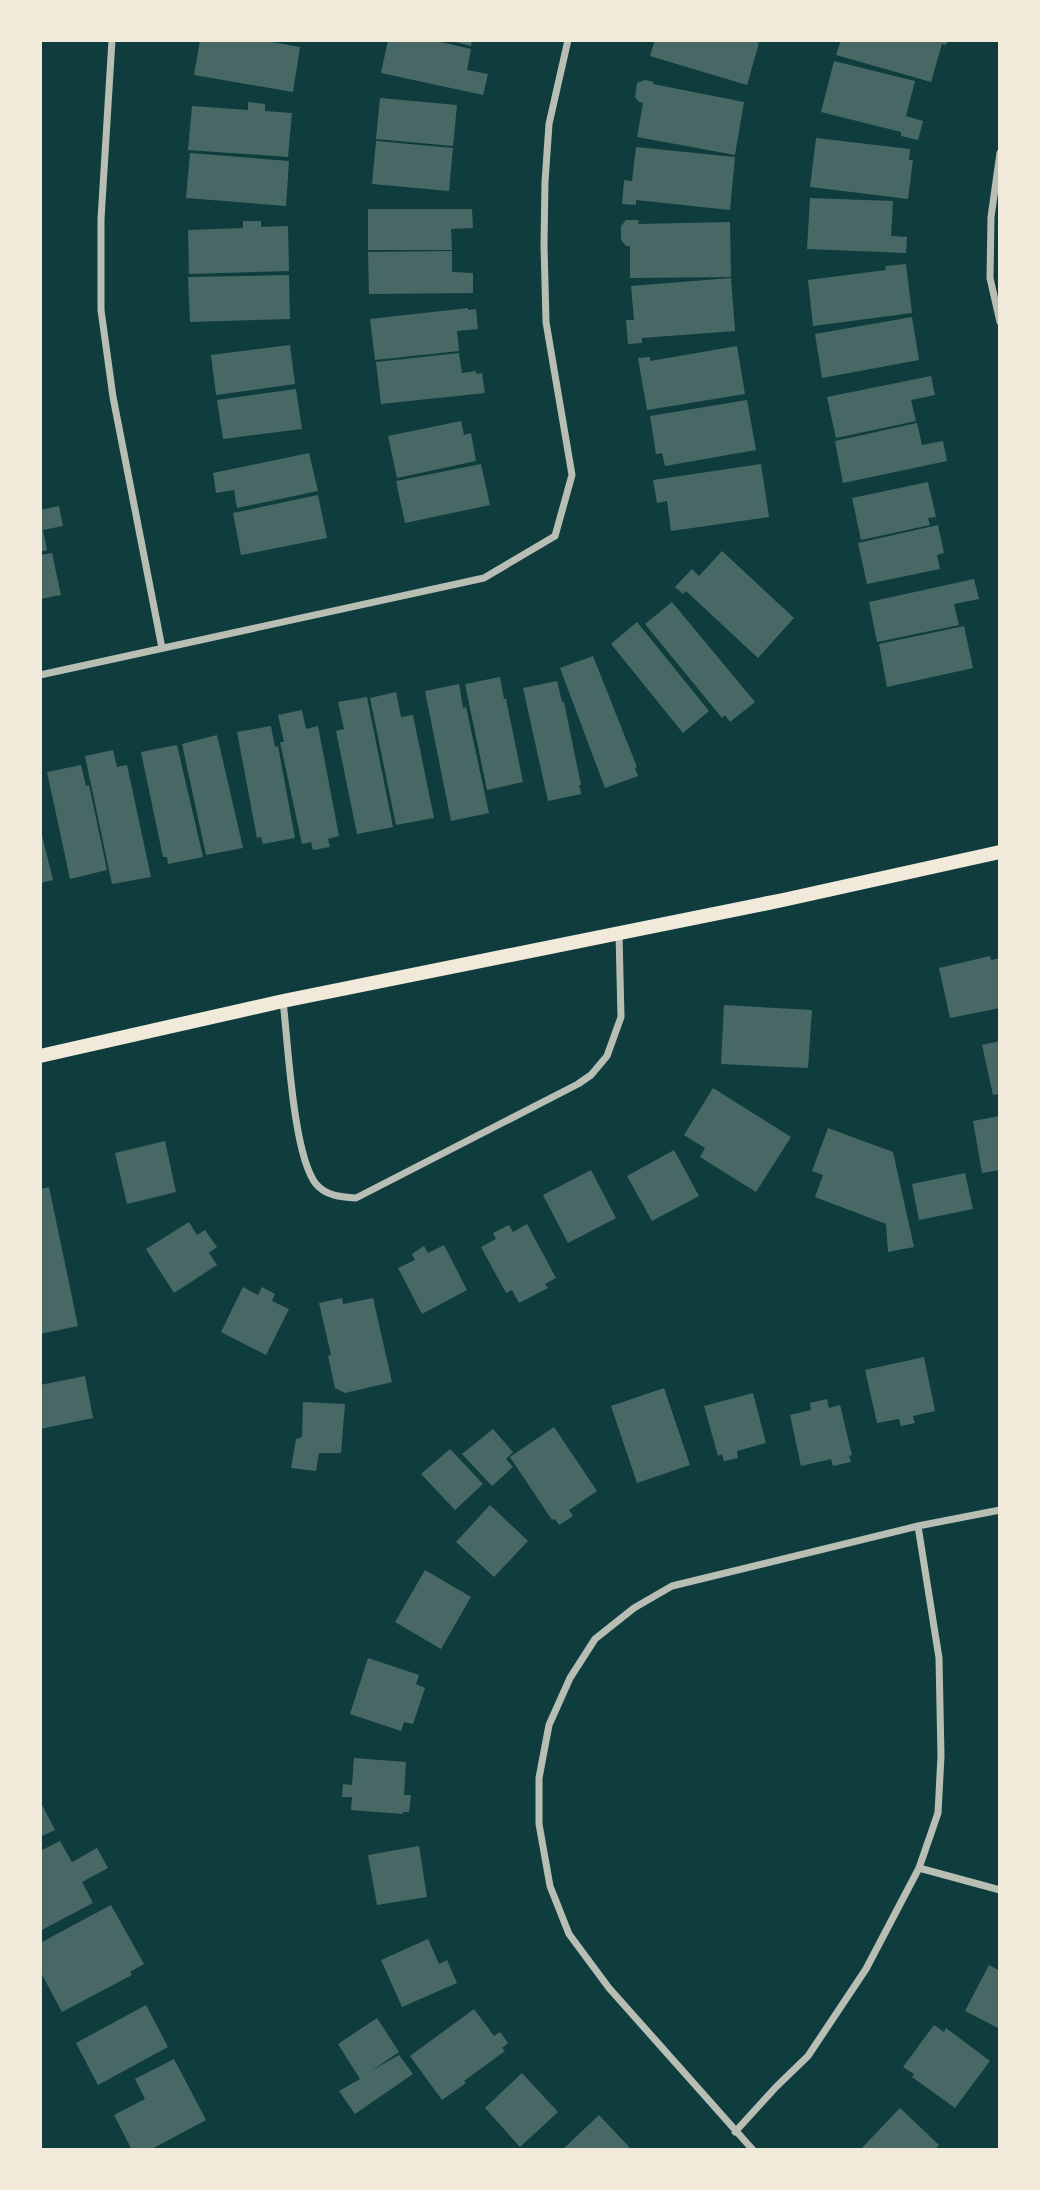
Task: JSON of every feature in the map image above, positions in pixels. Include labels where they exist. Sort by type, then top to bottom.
[{"type":"main road","points":[[40,1056],[283,1001],[783,900],[1000,852]]},
{"type":"street","points":[[112,40],[101,219],[101,310],[113,397],[162,649]]},
{"type":"street","points":[[40,675],[484,578],[555,536],[572,475],[546,322],[545,182],[549,124],[568,40]]},
{"type":"street","points":[[1000,153],[990,278],[1000,322]]},
{"type":"street","points":[[283,1001],[297,1124],[307,1167],[317,1185],[333,1196],[356,1198],[591,1075],[607,1056],[621,1017],[619,933]]},
{"type":"street","points":[[753,2150],[609,1988],[569,1934],[550,1886],[539,1824],[539,1778],[549,1725],[570,1678],[595,1639],[634,1608],[672,1586],[1000,1510]]},
{"type":"street","points":[[735,2132],[808,2056],[866,1969],[919,1868],[938,1813],[942,1756],[939,1658],[918,1527]]},
{"type":"street","points":[[919,1868],[1000,1890]]},
{"type":"building","points":[[200,40],[260,40],[300,47],[293,92],[194,75]]},
{"type":"building","points":[[388,40],[432,40],[471,49],[467,70],[488,74],[483,95],[381,73]]},
{"type":"building","points":[[447,40],[472,40],[471,46]]},
{"type":"building","points":[[655,40],[751,40],[759,43],[747,85],[650,56]]},
{"type":"building","points":[[841,40],[948,40],[946,45],[942,44],[931,82],[836,55]]},
{"type":"building","points":[[834,61],[915,81],[906,116],[923,121],[918,140],[901,136],[901,132],[821,112]]},
{"type":"building","points":[[645,80],[654,82],[653,84],[744,102],[735,155],[637,137],[643,103],[635,97],[637,83]]},
{"type":"building","points":[[380,98],[457,105],[453,146],[376,139]]},
{"type":"building","points":[[248,102],[265,104],[265,111],[292,113],[288,157],[188,150],[192,106],[248,110]]},
{"type":"building","points":[[816,138],[910,149],[909,160],[913,160],[908,199],[810,187]]},
{"type":"building","points":[[376,141],[453,148],[449,191],[372,184]]},
{"type":"building","points":[[636,147],[735,157],[730,210],[636,200],[636,205],[622,204],[624,180],[632,181]]},
{"type":"building","points":[[190,153],[289,161],[286,206],[186,198]]},
{"type":"building","points":[[810,198],[893,201],[891,236],[907,237],[906,253],[807,249]]},
{"type":"building","points":[[368,209],[472,209],[473,228],[451,229],[452,250],[368,250]]},
{"type":"building","points":[[626,220],[639,220],[638,224],[730,222],[731,277],[630,278],[630,246],[626,246],[621,240],[621,226]]},
{"type":"building","points":[[243,221],[261,221],[261,227],[288,226],[289,271],[189,274],[188,230],[243,228]]},
{"type":"building","points":[[452,251],[452,272],[473,273],[473,293],[369,294],[368,252]]},
{"type":"building","points":[[906,264],[912,313],[813,326],[808,280],[886,270],[885,266]]},
{"type":"building","points":[[289,275],[290,319],[190,322],[188,277]]},
{"type":"building","points":[[731,278],[735,331],[642,338],[642,343],[628,344],[626,320],[634,320],[631,286]]},
{"type":"building","points":[[476,309],[478,329],[457,331],[459,351],[375,360],[370,319]]},
{"type":"building","points":[[912,317],[919,360],[822,378],[815,334]]},
{"type":"building","points":[[290,345],[295,384],[216,395],[211,355]]},
{"type":"building","points":[[737,346],[745,394],[647,410],[638,358],[650,357],[650,361]]},
{"type":"building","points":[[459,353],[462,373],[482,373],[485,393],[381,404],[376,362]]},
{"type":"building","points":[[931,376],[935,395],[911,400],[916,421],[836,438],[827,397]]},
{"type":"building","points":[[296,389],[302,429],[223,439],[217,400]]},
{"type":"building","points":[[747,400],[756,450],[665,466],[662,453],[656,454],[650,416]]},
{"type":"building","points":[[461,421],[464,435],[471,433],[476,461],[397,478],[388,436]]},
{"type":"building","points":[[917,423],[922,445],[943,441],[947,461],[843,483],[835,441]]},
{"type":"building","points":[[309,453],[318,491],[237,508],[234,490],[216,493],[213,473]]},
{"type":"building","points":[[481,464],[490,505],[405,523],[396,481]]},
{"type":"building","points":[[761,464],[769,517],[671,531],[667,501],[657,503],[653,480]]},
{"type":"building","points":[[928,482],[936,517],[928,518],[930,525],[861,540],[852,498]]},
{"type":"building","points":[[318,495],[327,538],[241,555],[233,513]]},
{"type":"building","points":[[59,506],[63,526],[43,530],[47,550],[40,552],[40,510]]},
{"type":"building","points":[[938,525],[944,553],[937,555],[940,569],[867,584],[858,543]]},
{"type":"building","points":[[722,551],[794,618],[758,658],[686,591],[683,594],[675,587],[692,569],[699,576]]},
{"type":"building","points":[[52,553],[61,595],[40,599],[40,555]]},
{"type":"building","points":[[974,579],[979,599],[954,604],[959,625],[877,642],[869,602]]},
{"type":"building","points":[[672,602],[755,702],[730,722],[725,715],[722,718],[645,624]]},
{"type":"building","points":[[637,622],[709,711],[683,733],[611,644]]},
{"type":"building","points":[[964,626],[973,668],[887,687],[879,644]]},
{"type":"building","points":[[593,656],[637,767],[638,776],[605,788],[560,668]]},
{"type":"building","points":[[500,677],[523,782],[487,790],[465,684]]},
{"type":"building","points":[[557,681],[564,702],[581,794],[548,801],[523,688]]},
{"type":"building","points":[[459,684],[489,813],[451,821],[425,691]]},
{"type":"building","points":[[396,692],[401,717],[413,715],[434,818],[396,825],[370,698]]},
{"type":"building","points":[[367,697],[393,827],[357,834],[336,731],[344,729],[338,702]]},
{"type":"building","points":[[302,710],[306,729],[318,726],[339,836],[328,839],[330,847],[313,850],[311,842],[302,844],[280,742],[284,742],[278,715]]},
{"type":"building","points":[[271,726],[275,747],[278,746],[295,838],[263,844],[261,837],[257,838],[237,732]]},
{"type":"building","points":[[217,735],[243,848],[206,855],[182,744]]},
{"type":"building","points":[[177,745],[203,857],[168,864],[167,857],[163,857],[141,752]]},
{"type":"building","points":[[113,750],[117,767],[127,765],[151,877],[112,884],[85,756]]},
{"type":"building","points":[[81,765],[86,786],[89,785],[107,870],[70,879],[47,772]]},
{"type":"building","points":[[40,827],[53,880],[40,883]]},
{"type":"building","points":[[990,956],[991,960],[1000,958],[1000,1008],[950,1018],[939,968]]},
{"type":"building","points":[[724,1005],[812,1010],[808,1068],[721,1064]]},
{"type":"building","points":[[1000,1041],[1000,1094],[993,1095],[982,1045]]},
{"type":"building","points":[[713,1088],[791,1137],[756,1192],[700,1157],[705,1148],[684,1135]]},
{"type":"building","points":[[1000,1116],[1000,1170],[982,1173],[973,1121]]},
{"type":"building","points":[[828,1128],[893,1152],[914,1247],[888,1252],[886,1224],[815,1197],[823,1175],[812,1171]]},
{"type":"building","points":[[165,1141],[176,1192],[127,1204],[115,1153]]},
{"type":"building","points":[[674,1150],[699,1196],[652,1221],[627,1176]]},
{"type":"building","points":[[591,1170],[616,1218],[568,1243],[543,1195]]},
{"type":"building","points":[[965,1173],[973,1209],[919,1220],[912,1184]]},
{"type":"building","points":[[49,1187],[78,1326],[40,1334],[40,1189]]},
{"type":"building","points":[[189,1222],[197,1235],[205,1230],[217,1247],[209,1253],[217,1265],[174,1293],[146,1249]]},
{"type":"building","points":[[527,1224],[556,1278],[545,1284],[548,1288],[519,1303],[512,1290],[506,1293],[481,1247],[496,1239],[493,1233],[509,1225],[513,1232]]},
{"type":"building","points":[[444,1245],[467,1290],[422,1314],[398,1268],[415,1260],[412,1254],[424,1246],[428,1253]]},
{"type":"building","points":[[243,1287],[258,1295],[262,1287],[275,1294],[272,1301],[289,1309],[266,1355],[221,1332]]},
{"type":"building","points":[[342,1298],[343,1304],[373,1298],[392,1382],[345,1393],[335,1388],[328,1356],[331,1355],[319,1303]]},
{"type":"building","points":[[924,1357],[935,1411],[913,1416],[915,1423],[901,1426],[899,1419],[877,1423],[865,1370]]},
{"type":"building","points":[[85,1376],[93,1418],[40,1429],[40,1385]]},
{"type":"building","points":[[664,1388],[690,1465],[637,1483],[611,1406]]},
{"type":"building","points":[[753,1393],[766,1443],[737,1451],[738,1458],[724,1461],[722,1454],[718,1456],[704,1406]]},
{"type":"building","points":[[827,1399],[829,1408],[840,1405],[852,1455],[849,1456],[851,1462],[833,1466],[831,1459],[801,1466],[790,1415],[811,1410],[810,1403]]},
{"type":"building","points":[[303,1402],[345,1404],[341,1453],[319,1453],[316,1471],[291,1468],[296,1439],[302,1437]]},
{"type":"building","points":[[554,1427],[597,1491],[569,1510],[573,1516],[559,1525],[555,1519],[552,1520],[510,1457]]},
{"type":"building","points":[[493,1429],[513,1452],[506,1459],[513,1467],[492,1486],[462,1454]]},
{"type":"building","points":[[450,1449],[483,1484],[455,1510],[421,1474]]},
{"type":"building","points":[[490,1505],[528,1541],[494,1577],[456,1542]]},
{"type":"building","points":[[425,1570],[471,1597],[441,1649],[395,1622]]},
{"type":"building","points":[[368,1658],[419,1675],[416,1684],[425,1688],[413,1724],[404,1722],[401,1731],[350,1714]]},
{"type":"building","points":[[354,1758],[406,1762],[404,1795],[411,1795],[409,1812],[403,1814],[351,1810],[352,1797],[342,1797],[343,1784],[352,1785]]},
{"type":"building","points":[[40,1801],[55,1830],[40,1837]]},
{"type":"building","points":[[60,1841],[72,1862],[97,1848],[108,1868],[82,1882],[93,1903],[40,1931],[40,1851]]},
{"type":"building","points":[[419,1846],[427,1897],[377,1905],[368,1855]]},
{"type":"building","points":[[111,1905],[144,1964],[130,1972],[132,1975],[62,2012],[40,1971],[40,1943]]},
{"type":"building","points":[[428,1939],[439,1964],[447,1960],[457,1983],[402,2007],[381,1960]]},
{"type":"building","points":[[989,1965],[1000,1971],[1000,2029],[965,2011]]},
{"type":"building","points":[[146,2005],[168,2047],[98,2085],[76,2043]]},
{"type":"building","points":[[474,2009],[494,2036],[500,2032],[508,2043],[502,2048],[505,2051],[442,2100],[410,2056]]},
{"type":"building","points":[[377,2018],[399,2052],[371,2071],[399,2055],[413,2074],[355,2114],[339,2091],[360,2079],[338,2044]]},
{"type":"building","points":[[934,2025],[944,2032],[946,2028],[990,2061],[955,2108],[912,2077],[914,2074],[903,2067]]},
{"type":"building","points":[[174,2059],[206,2120],[150,2150],[132,2150],[114,2115],[145,2099],[135,2079]]},
{"type":"building","points":[[522,2073],[558,2112],[520,2147],[485,2108]]},
{"type":"building","points":[[900,2108],[939,2145],[935,2150],[860,2150]]},
{"type":"building","points":[[599,2115],[632,2150],[562,2150]]}]
